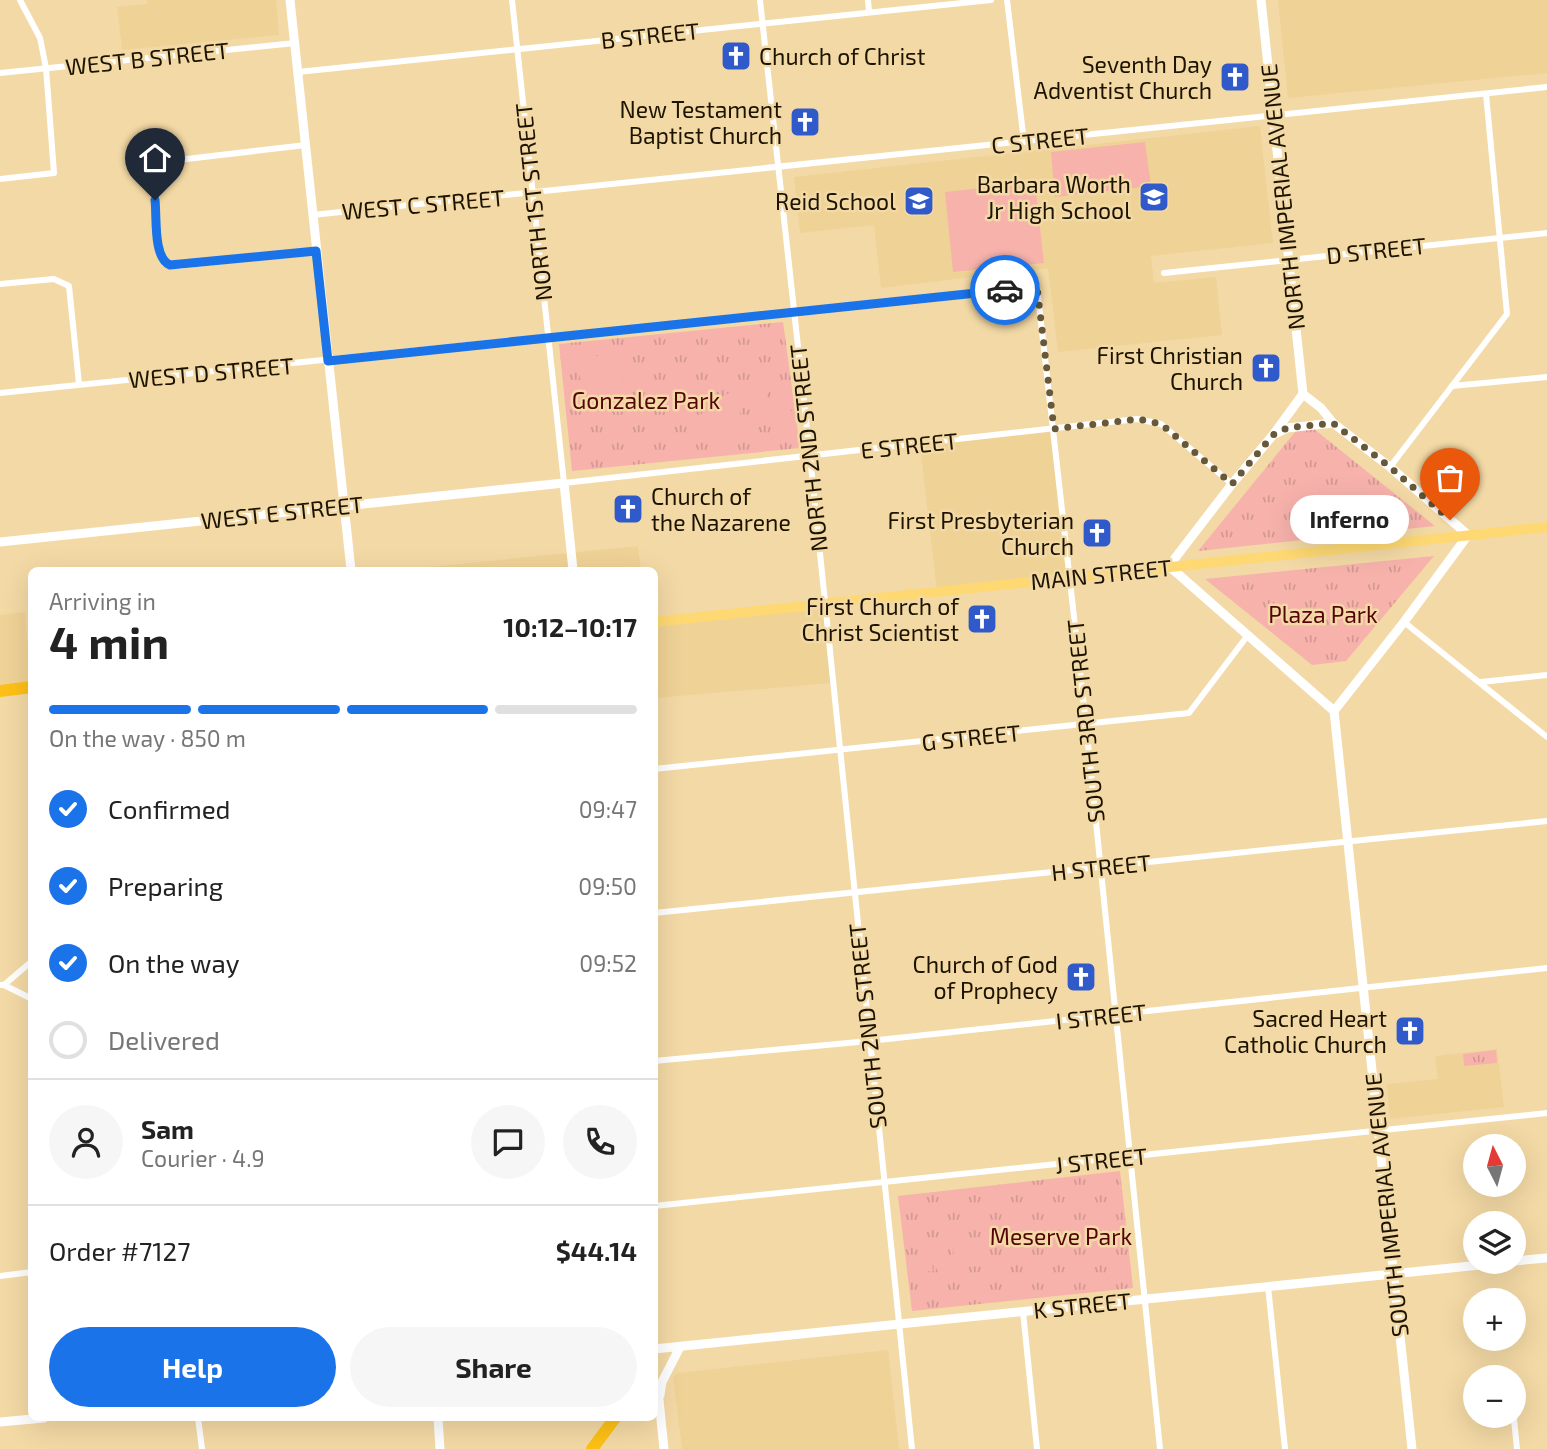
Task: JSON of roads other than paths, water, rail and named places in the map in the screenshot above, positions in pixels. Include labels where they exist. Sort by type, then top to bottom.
[{"type":"highway","points":[[0,691],[28,688]]},
{"type":"highway","points":[[592,1449],[613,1421]]},
{"type":"main road","name":"MAIN STREET","points":[[658,622],[1547,527]]},
{"type":"street","points":[[0,179],[54,173],[46,68],[40,38],[20,0]]},
{"type":"street","points":[[290,0],[351,567]]},
{"type":"street","name":"NORTH 1ST STREET","points":[[512,0],[573,567]]},
{"type":"street","name":"NORTH 2ND STREET","points":[[760,0],[810,456],[823,604]]},
{"type":"street","points":[[868,0],[869,12]]},
{"type":"street","name":"B STREET","points":[[517,48],[991,0]]},
{"type":"street","points":[[1007,0],[1024,142]]},
{"type":"street","name":"NORTH IMPERIAL AVENUE","points":[[1261,0],[1303,394]]},
{"type":"street","name":"WEST B STREET","points":[[0,73],[295,43]]},
{"type":"street","points":[[298,72],[517,48]]},
{"type":"street","name":"C STREET","points":[[534,194],[1547,87]]},
{"type":"street","points":[[1390,467],[1507,314],[1486,94]]},
{"type":"street","points":[[306,145],[161,162],[151,166],[159,253],[164,263],[178,265],[316,251]]},
{"type":"street","name":"WEST C STREET","points":[[312,215],[534,194]]},
{"type":"street","name":"D STREET","points":[[1164,273],[1547,233]]},
{"type":"street","points":[[0,284],[54,279],[69,286],[79,384]]},
{"type":"street","name":"SOUTH 3RD STREET","points":[[793,313],[1037,287],[1086,724],[1160,1449]]},
{"type":"street","points":[[547,339],[793,313]]},
{"type":"street","name":"WEST D STREET","points":[[0,393],[547,339]]},
{"type":"street","points":[[1452,386],[1547,377]]},
{"type":"street","points":[[1303,394],[1321,408],[1333,423],[1390,467],[1468,535],[1334,711],[1168,566],[1303,394]]},
{"type":"street","name":"E STREET","points":[[564,483],[1138,419],[1161,424],[1232,484]]},
{"type":"street","points":[[1273,435],[1287,428],[1333,423]]},
{"type":"street","name":"WEST E STREET","points":[[0,542],[564,483]]},
{"type":"street","name":"SOUTH 2ND STREET","points":[[823,604],[912,1449]]},
{"type":"street","points":[[1404,622],[1547,737]]},
{"type":"street","name":"G STREET","points":[[658,769],[1189,713],[1248,635]]},
{"type":"street","points":[[1481,682],[1547,676]]},
{"type":"street","name":"SOUTH IMPERIAL AVENUE","points":[[1334,711],[1412,1449]]},
{"type":"street","name":"H STREET","points":[[658,913],[1547,821]]},
{"type":"street","points":[[28,964],[2,985],[28,997]]},
{"type":"street","name":"I STREET","points":[[658,1061],[869,1041],[1547,968]]},
{"type":"street","name":"J STREET","points":[[658,1206],[1547,1113]]},
{"type":"street","name":"K STREET","points":[[1526,1260],[1547,1258]]},
{"type":"street","name":"K STREET","points":[[658,1349],[1463,1267]]},
{"type":"street","points":[[0,1276],[28,1272]]},
{"type":"street","points":[[1268,1286],[1285,1449]]},
{"type":"street","points":[[1023,1311],[1037,1449]]},
{"type":"street","points":[[659,1400],[662,1382],[680,1347]]},
{"type":"street","points":[[658,1397],[664,1449]]},
{"type":"street","points":[[0,1422],[28,1419]]},
{"type":"street","points":[[198,1421],[202,1449]]},
{"type":"street","points":[[438,1421],[440,1449]]},
{"type":"street","points":[[1515,1428],[1517,1449]]},
{"type":"place","name":"Church of Christ","points":[[736,56]]},
{"type":"place","name":"Seventh Day Adventist Church","points":[[1235,77]]},
{"type":"place","name":"New Testament Baptist Church","points":[[805,122]]},
{"type":"place","name":"Barbara Worth Jr High School","points":[[1154,197]]},
{"type":"place","name":"Reid School","points":[[919,201]]},
{"type":"place","name":"First Christian Church","points":[[1266,368]]},
{"type":"place","name":"Church of the Nazarene","points":[[628,509]]},
{"type":"place","name":"Inferno","points":[[1450,520]]},
{"type":"place","name":"First Presbyterian Church","points":[[1097,533]]},
{"type":"place","name":"First Church of Christ Scientist","points":[[982,619]]},
{"type":"place","name":"Church of God of Prophecy","points":[[1081,977]]},
{"type":"place","name":"Sacred Heart Catholic Church","points":[[1410,1031]]},
{"type":"park label","name":"Gonzalez Park","points":[[646,400]]},
{"type":"park label","name":"Plaza Park","points":[[1323,614]]},
{"type":"park label","name":"Meserve Park","points":[[1061,1236]]}]
